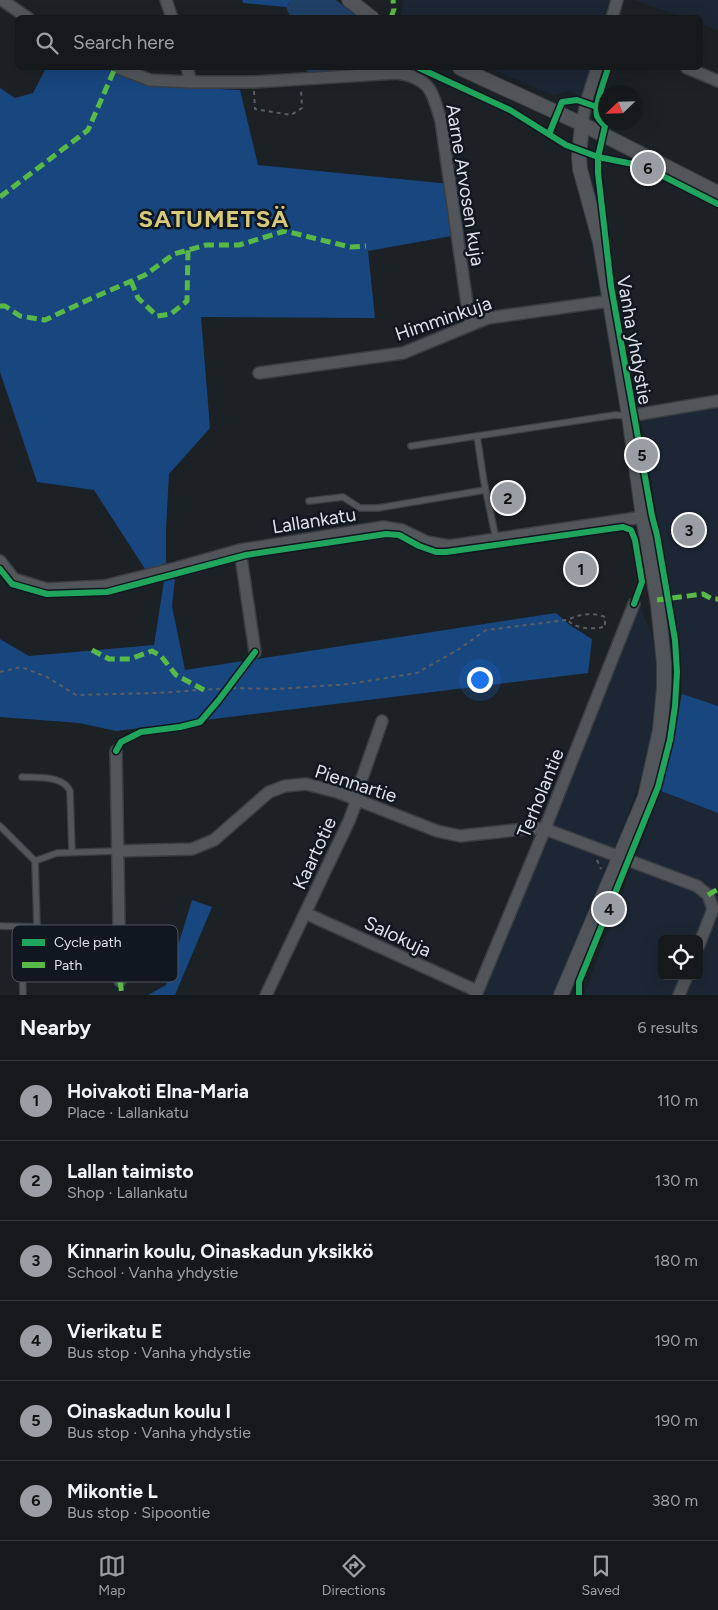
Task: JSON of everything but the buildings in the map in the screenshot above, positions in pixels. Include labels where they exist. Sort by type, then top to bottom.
[{"type":"street","points":[[2,0],[24,15]]},
{"type":"street","points":[[166,0],[171,15]]},
{"type":"street","points":[[349,0],[368,15]]},
{"type":"street","points":[[613,15],[617,0]]},
{"type":"street","points":[[124,70],[150,80],[191,82],[253,82],[399,70]]},
{"type":"street","points":[[188,70],[191,82]]},
{"type":"street","name":"Aarne Arvosen kuja","points":[[399,70],[425,82],[434,95],[442,120],[470,325]]},
{"type":"street","points":[[464,70],[582,124],[718,193]]},
{"type":"street","points":[[582,124],[586,103],[596,70]]},
{"type":"street","points":[[692,70],[718,81]]},
{"type":"street","name":"Vanha yhdystie","points":[[561,995],[645,797],[660,730],[664,688],[664,663],[658,605],[628,416],[600,242],[580,163],[582,124]]},
{"type":"street","name":"Himminkuja","points":[[258,373],[403,353],[488,318],[609,301]]},
{"type":"street","points":[[628,416],[718,401]]},
{"type":"street","name":"Lallankatu","points":[[0,561],[14,578],[46,589],[104,586],[240,550],[383,527],[402,530],[428,542],[449,546],[643,517]]},
{"type":"street","points":[[240,550],[255,652]]},
{"type":"street","name":"Terholantie","points":[[476,993],[545,829],[634,604]]},
{"type":"street","name":"Kaartotie","points":[[266,995],[349,821],[382,721]]},
{"type":"street","points":[[116,752],[119,925]]},
{"type":"street","name":"Piennartie","points":[[117,851],[192,849],[214,840],[269,792],[285,786],[306,784],[337,792],[437,831],[460,836],[534,828],[545,829],[698,886],[705,892],[713,908],[703,935]]},
{"type":"street","name":"Salokuja","points":[[305,913],[476,993]]},
{"type":"street","points":[[679,995],[685,980]]},
{"type":"lane","points":[[411,446],[615,415],[628,416]]},
{"type":"lane","points":[[477,436],[485,490],[496,539]]},
{"type":"lane","points":[[309,501],[343,497],[360,508],[378,508],[485,490]]},
{"type":"lane","points":[[22,777],[62,780],[68,786],[70,791],[72,852]]},
{"type":"lane","points":[[0,826],[35,861],[37,925]]},
{"type":"lane","name":"Piennartie","points":[[35,861],[58,853],[117,851]]},
{"type":"lane","points":[[23,982],[23,995]]},
{"type":"path","points":[[253,82],[255,109],[291,115],[302,108],[301,79]]},
{"type":"path","points":[[0,672],[20,667],[47,677],[76,695],[157,694],[228,688],[278,689],[348,684],[417,673],[459,649],[486,630],[567,620],[578,615],[596,614],[605,617],[605,627],[585,629],[567,620]]},
{"type":"path","points":[[605,623],[624,627]]},
{"type":"path","points":[[224,694],[234,681]]},
{"type":"shaded area","points":[[242,0],[291,0],[286,7],[243,3]]},
{"type":"shaded area","points":[[291,0],[336,0],[355,15],[289,15],[286,7]]},
{"type":"shaded area","points":[[403,0],[609,0],[605,15],[401,15]]},
{"type":"shaded area","points":[[634,0],[718,0],[718,30],[703,25],[703,15],[677,15]]},
{"type":"shaded area","points":[[45,70],[109,70],[149,86],[240,90],[258,165],[450,184],[457,235],[368,251],[375,318],[201,317],[210,428],[169,474],[166,565],[145,569],[94,490],[37,482],[0,372],[0,88],[15,98],[33,93]]},
{"type":"shaded area","points":[[307,70],[387,70],[384,74],[309,78]]},
{"type":"shaded area","points":[[494,70],[589,70],[581,96],[569,91],[553,95]]},
{"type":"shaded area","points":[[718,407],[718,706],[682,694],[678,641],[641,419]]},
{"type":"shaded area","points":[[175,579],[172,606],[185,670],[556,613],[571,626],[592,639],[588,673],[116,731],[79,723],[0,717],[0,639],[29,656],[154,645],[164,581]]},
{"type":"shaded area","points":[[640,606],[656,647],[660,698],[651,750],[628,814],[554,995],[483,995],[612,673]]},
{"type":"shaded area","points":[[682,694],[718,706],[718,813],[661,791]]},
{"type":"shaded area","points":[[661,791],[718,813],[718,995],[584,995]]},
{"type":"shaded area","points":[[192,900],[212,907],[175,995],[148,995],[166,985],[167,982],[178,982],[178,946]]},
{"type":"marked path","points":[[392,15],[394,9],[393,0]]},
{"type":"marked path","points":[[0,197],[88,130],[114,70]]},
{"type":"marked path","points":[[0,306],[5,306],[20,316],[45,320],[145,275],[174,254],[206,245],[239,245],[285,231],[350,247],[366,246]]},
{"type":"marked path","points":[[131,281],[138,298],[157,316],[171,314],[187,301],[188,250]]},
{"type":"marked path","points":[[657,600],[703,594],[712,599],[718,599]]},
{"type":"marked path","points":[[92,650],[109,659],[130,659],[152,651],[161,656],[176,675],[204,690]]},
{"type":"marked path","points":[[708,895],[718,889]]},
{"type":"marked path","points":[[120,982],[122,995]]},
{"type":"cycle path","points":[[423,70],[510,110],[566,145],[598,157],[643,166],[718,204]]},
{"type":"cycle path","points":[[579,995],[579,982],[658,787],[670,740],[677,672],[675,640],[611,286],[598,173],[598,157],[605,126],[596,112],[607,70]]},
{"type":"cycle path","points":[[549,134],[562,102],[577,100],[597,107]]},
{"type":"cycle path","points":[[0,569],[12,584],[47,594],[107,592],[246,555],[386,534],[399,535],[419,546],[436,552],[446,552],[623,527],[631,530],[635,540],[642,582],[634,604]]},
{"type":"cycle path","points":[[116,751],[121,742],[141,732],[180,727],[200,722],[255,652]]},
{"type":"place","name":"Mikontie L","points":[[648,168]]},
{"type":"place","name":"Oinaskadun koulu I","points":[[642,455]]},
{"type":"place","name":"Lallan taimisto","points":[[508,498]]},
{"type":"place","name":"Kinnarin koulu, Oinaskadun yksikkö","points":[[689,530]]},
{"type":"place","name":"Hoivakoti Elna-Maria","points":[[581,569]]},
{"type":"place","name":"Vierikatu E","points":[[609,909]]},
{"type":"district","name":"SATUMETSÄ","points":[[214,219]]}]
